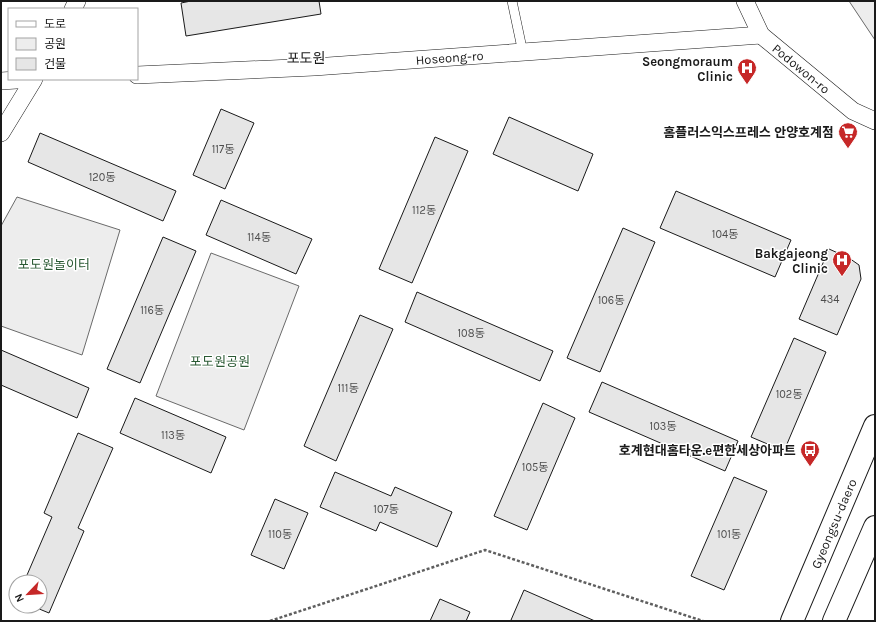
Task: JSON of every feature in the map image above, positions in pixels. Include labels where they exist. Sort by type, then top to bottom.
[{"type":"main road","name":"Gyeongsu-daero","points":[[792,621],[875,426]]},
{"type":"main road","points":[[834,621],[875,527]]},
{"type":"street","name":"Podowon-ro","points":[[745,1],[761,35],[852,111],[875,121]]},
{"type":"street","name":"Hoseong-ro","points":[[138,75],[314,67],[761,35]]},
{"type":"street","points":[[1,81],[17,80]]},
{"type":"street","points":[[1,133],[32,80]]},
{"type":"lane","points":[[512,1],[523,53]]},
{"type":"path","points":[[270,621],[485,550],[703,621]]},
{"type":"green space","points":[[849,1],[875,1],[875,40]]},
{"type":"green space","name":"포도원놀이터","points":[[17,197],[120,230],[82,355],[1,326],[1,226]]},
{"type":"green space","name":"포도원공원","points":[[211,253],[299,286],[244,430],[156,396]]},
{"type":"building","points":[[191,1],[319,1],[321,14],[186,36],[181,3]]},
{"type":"building","points":[[221,109],[254,123],[225,189],[193,175]]},
{"type":"building","points":[[509,117],[593,154],[578,191],[493,154]]},
{"type":"building","points":[[40,133],[176,191],[163,221],[28,162]]},
{"type":"building","points":[[435,137],[468,151],[412,283],[379,269]]},
{"type":"building","points":[[676,191],[791,240],[775,277],[660,228]]},
{"type":"building","points":[[221,200],[312,239],[296,274],[206,235]]},
{"type":"building","points":[[623,228],[655,242],[600,372],[567,358]]},
{"type":"building","points":[[163,237],[196,251],[140,383],[107,369]]},
{"type":"building","points":[[829,249],[849,258],[859,265],[861,279],[837,335],[799,319]]},
{"type":"building","points":[[417,292],[553,351],[540,381],[405,322]]},
{"type":"building","points":[[360,315],[393,329],[336,461],[304,446]]},
{"type":"building","points":[[794,338],[826,352],[784,451],[751,437]]},
{"type":"building","points":[[1,350],[89,388],[77,418],[1,385]]},
{"type":"building","points":[[602,382],[738,441],[725,471],[589,412]]},
{"type":"building","points":[[135,398],[226,437],[211,473],[120,433]]},
{"type":"building","points":[[543,403],[575,418],[527,530],[494,516]]},
{"type":"building","points":[[78,433],[113,448],[78,528],[84,531],[49,613],[48,574],[27,574],[52,517],[44,513]]},
{"type":"building","points":[[335,472],[391,496],[395,487],[452,512],[437,547],[380,522],[376,531],[320,507]]},
{"type":"building","points":[[734,477],[767,491],[724,590],[691,576]]},
{"type":"building","points":[[275,499],[308,513],[284,569],[251,555]]},
{"type":"building","points":[[524,590],[595,621],[513,621],[511,620]]},
{"type":"building","points":[[440,599],[470,612],[466,621],[430,621]]},
{"type":"place","name":"Seongmoraum Clinic","points":[[747,85]]},
{"type":"place","name":"홈플러스익스프레스 안양호계점","points":[[848,149]]},
{"type":"place","name":"Bakgajeong Clinic","points":[[842,277]]},
{"type":"place","name":"호계현대홈타운.e편한세상아파트","points":[[810,467]]},
{"type":"district","name":"포도원","points":[[306,58]]}]
